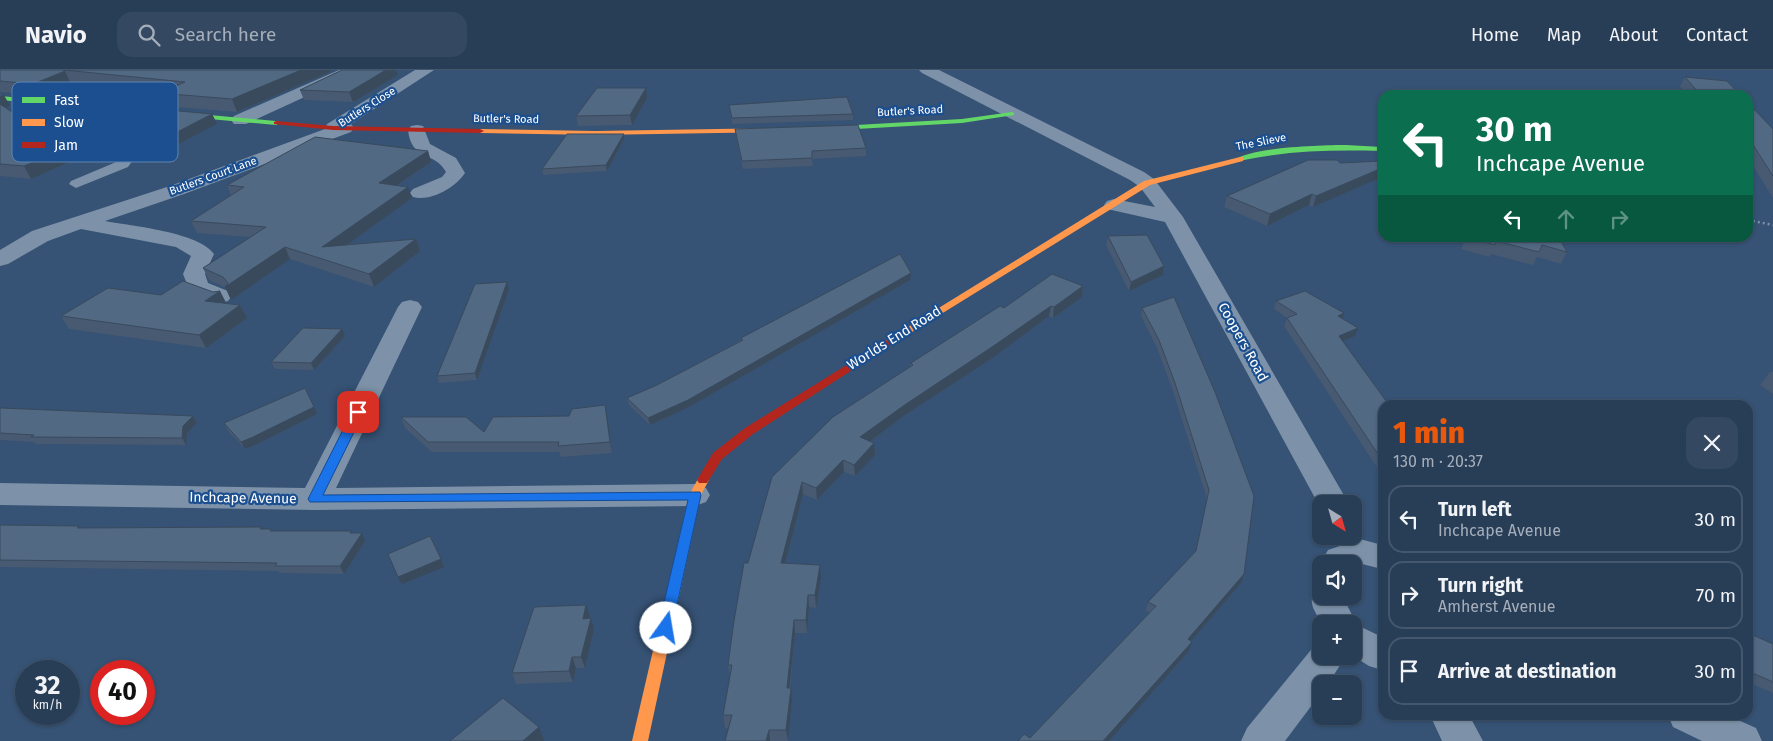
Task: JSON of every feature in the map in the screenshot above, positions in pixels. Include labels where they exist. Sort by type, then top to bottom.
[{"type":"street","points":[[240,120],[352,70]]},
{"type":"street","name":"Butlers Close","points":[[339,128],[426,70]]},
{"type":"street","points":[[927,70],[1137,176],[1147,183]]},
{"type":"street","name":"Butler's Road","points":[[810,129],[962,121],[1012,114]]},
{"type":"street","name":"Butler's Road","points":[[178,115],[339,128],[417,130],[596,133],[781,130]]},
{"type":"street","name":"Butlers Court Lane","points":[[0,259],[40,236],[177,190],[339,128]]},
{"type":"street","points":[[417,130],[417,141],[422,148],[449,162],[456,173],[449,181],[420,193]]},
{"type":"street","name":"The Slieve","points":[[1147,183],[1251,156],[1288,149],[1360,147],[1378,149]]},
{"type":"street","name":"Worlds End Road","points":[[640,741],[695,495],[717,456],[749,430],[934,312],[1114,205],[1147,183]]},
{"type":"street","name":"Coopers Road","points":[[1147,183],[1173,216],[1329,495]]},
{"type":"street","points":[[1114,205],[1173,216]]},
{"type":"street","points":[[81,222],[182,242],[203,254],[194,274],[198,288],[220,296]]},
{"type":"street","points":[[315,499],[410,307]]},
{"type":"street","name":"Inchcape Avenue","points":[[0,494],[315,499],[695,495]]},
{"type":"street","points":[[1362,643],[1378,653]]},
{"type":"street","points":[[1261,741],[1321,665]]},
{"type":"street","points":[[1452,720],[1463,741]]},
{"type":"street","points":[[1698,720],[1742,741]]},
{"type":"lane","points":[[76,184],[126,162]]},
{"type":"path","points":[[1753,221],[1773,225]]},
{"type":"building","points":[[0,70],[65,71],[38,82],[0,81]]},
{"type":"building","points":[[64,70],[301,70],[232,99],[178,95],[178,85],[185,82]]},
{"type":"building","points":[[342,70],[386,70],[349,92],[300,90]]},
{"type":"building","points":[[1685,77],[1727,81],[1735,90],[1697,90]]},
{"type":"building","points":[[597,88],[646,88],[630,115],[576,116]]},
{"type":"building","points":[[847,97],[853,114],[732,118],[729,105]]},
{"type":"building","points":[[0,104],[12,112],[12,162],[34,162],[24,166],[0,164]]},
{"type":"building","points":[[1753,108],[1773,129],[1773,176],[1753,145]]},
{"type":"building","points":[[178,111],[212,114],[178,132]]},
{"type":"building","points":[[858,125],[866,148],[812,151],[812,158],[742,161],[735,129]]},
{"type":"building","points":[[567,134],[624,134],[606,165],[542,169]]},
{"type":"building","points":[[315,137],[428,151],[379,183],[408,187],[322,247],[416,239],[369,274],[285,247],[225,287],[228,283],[223,277],[203,268],[266,227],[191,221],[244,187],[227,185]]},
{"type":"building","points":[[1308,160],[1337,160],[1340,163],[1378,161],[1378,170],[1316,196],[1312,194],[1270,214],[1227,196]]},
{"type":"building","points":[[1147,235],[1164,266],[1131,282],[1108,236]]},
{"type":"building","points":[[1484,242],[1496,242],[1495,245]]},
{"type":"building","points":[[1500,242],[1561,242],[1567,252],[1542,245],[1539,252]]},
{"type":"building","points":[[900,254],[911,273],[688,400],[648,418],[627,398],[657,385],[743,340],[741,338]]},
{"type":"building","points":[[1052,274],[1083,286],[906,404],[860,437],[874,443],[854,465],[843,460],[816,488],[802,482],[781,563],[820,565],[815,595],[808,595],[806,620],[794,620],[787,688],[791,688],[786,730],[769,730],[766,741],[725,741],[732,715],[723,715],[732,665],[728,665],[744,563],[748,563],[772,477],[833,417],[913,365],[911,363],[1000,306],[1004,308]]},
{"type":"building","points":[[183,281],[213,292],[220,291],[205,301],[240,305],[199,335],[61,316],[108,288],[161,295]]},
{"type":"building","points":[[507,282],[475,373],[437,376],[475,284]]},
{"type":"building","points":[[1305,291],[1344,313],[1338,316],[1358,328],[1339,336],[1385,400],[1378,400],[1378,454],[1287,318],[1297,314],[1276,301]]},
{"type":"building","points":[[1174,297],[1215,392],[1254,496],[1244,574],[1188,639],[1192,642],[1103,741],[1018,741],[1024,734],[1030,738],[1156,606],[1148,602],[1196,551],[1209,490],[1175,383],[1159,340],[1142,308]]},
{"type":"building","points":[[303,328],[342,329],[311,363],[271,362]]},
{"type":"building","points":[[305,388],[314,407],[253,437],[241,442],[224,423]]},
{"type":"building","points":[[605,405],[610,442],[558,446],[559,442],[428,442],[401,417],[466,417],[484,432],[493,417],[569,416],[572,409]]},
{"type":"building","points":[[0,408],[193,416],[183,426],[182,438],[31,437],[34,435],[0,433]]},
{"type":"building","points":[[0,525],[79,526],[77,528],[261,527],[260,529],[271,529],[270,531],[351,531],[350,533],[362,533],[340,566],[275,566],[277,563],[0,560]]},
{"type":"building","points":[[430,536],[441,559],[398,577],[388,554]]},
{"type":"building","points":[[586,605],[583,619],[591,618],[581,657],[572,657],[569,671],[512,673],[534,607]]},
{"type":"building","points":[[1753,635],[1773,644],[1773,682],[1753,673]]},
{"type":"building","points":[[503,698],[539,727],[523,741],[450,741]]},
{"type":"traffic: fast","points":[[0,98],[12,99]]},
{"type":"traffic: fast","points":[[178,114],[276,123]]},
{"type":"traffic: fast","points":[[821,129],[962,121],[1012,114]]},
{"type":"traffic: fast","points":[[1240,159],[1275,152],[1311,148],[1378,149]]},
{"type":"traffic: slow","points":[[480,131],[596,133],[773,130]]},
{"type":"traffic: slow","points":[[887,343],[1147,183],[1240,159]]},
{"type":"traffic: slow","points":[[640,741],[695,495],[703,480]]},
{"type":"traffic: jam","points":[[276,123],[333,128],[480,131]]},
{"type":"traffic: jam","points":[[703,480],[717,456],[749,431],[887,343]]},
{"type":"route","points":[[358,412],[315,499],[695,495],[666,628]]}]
